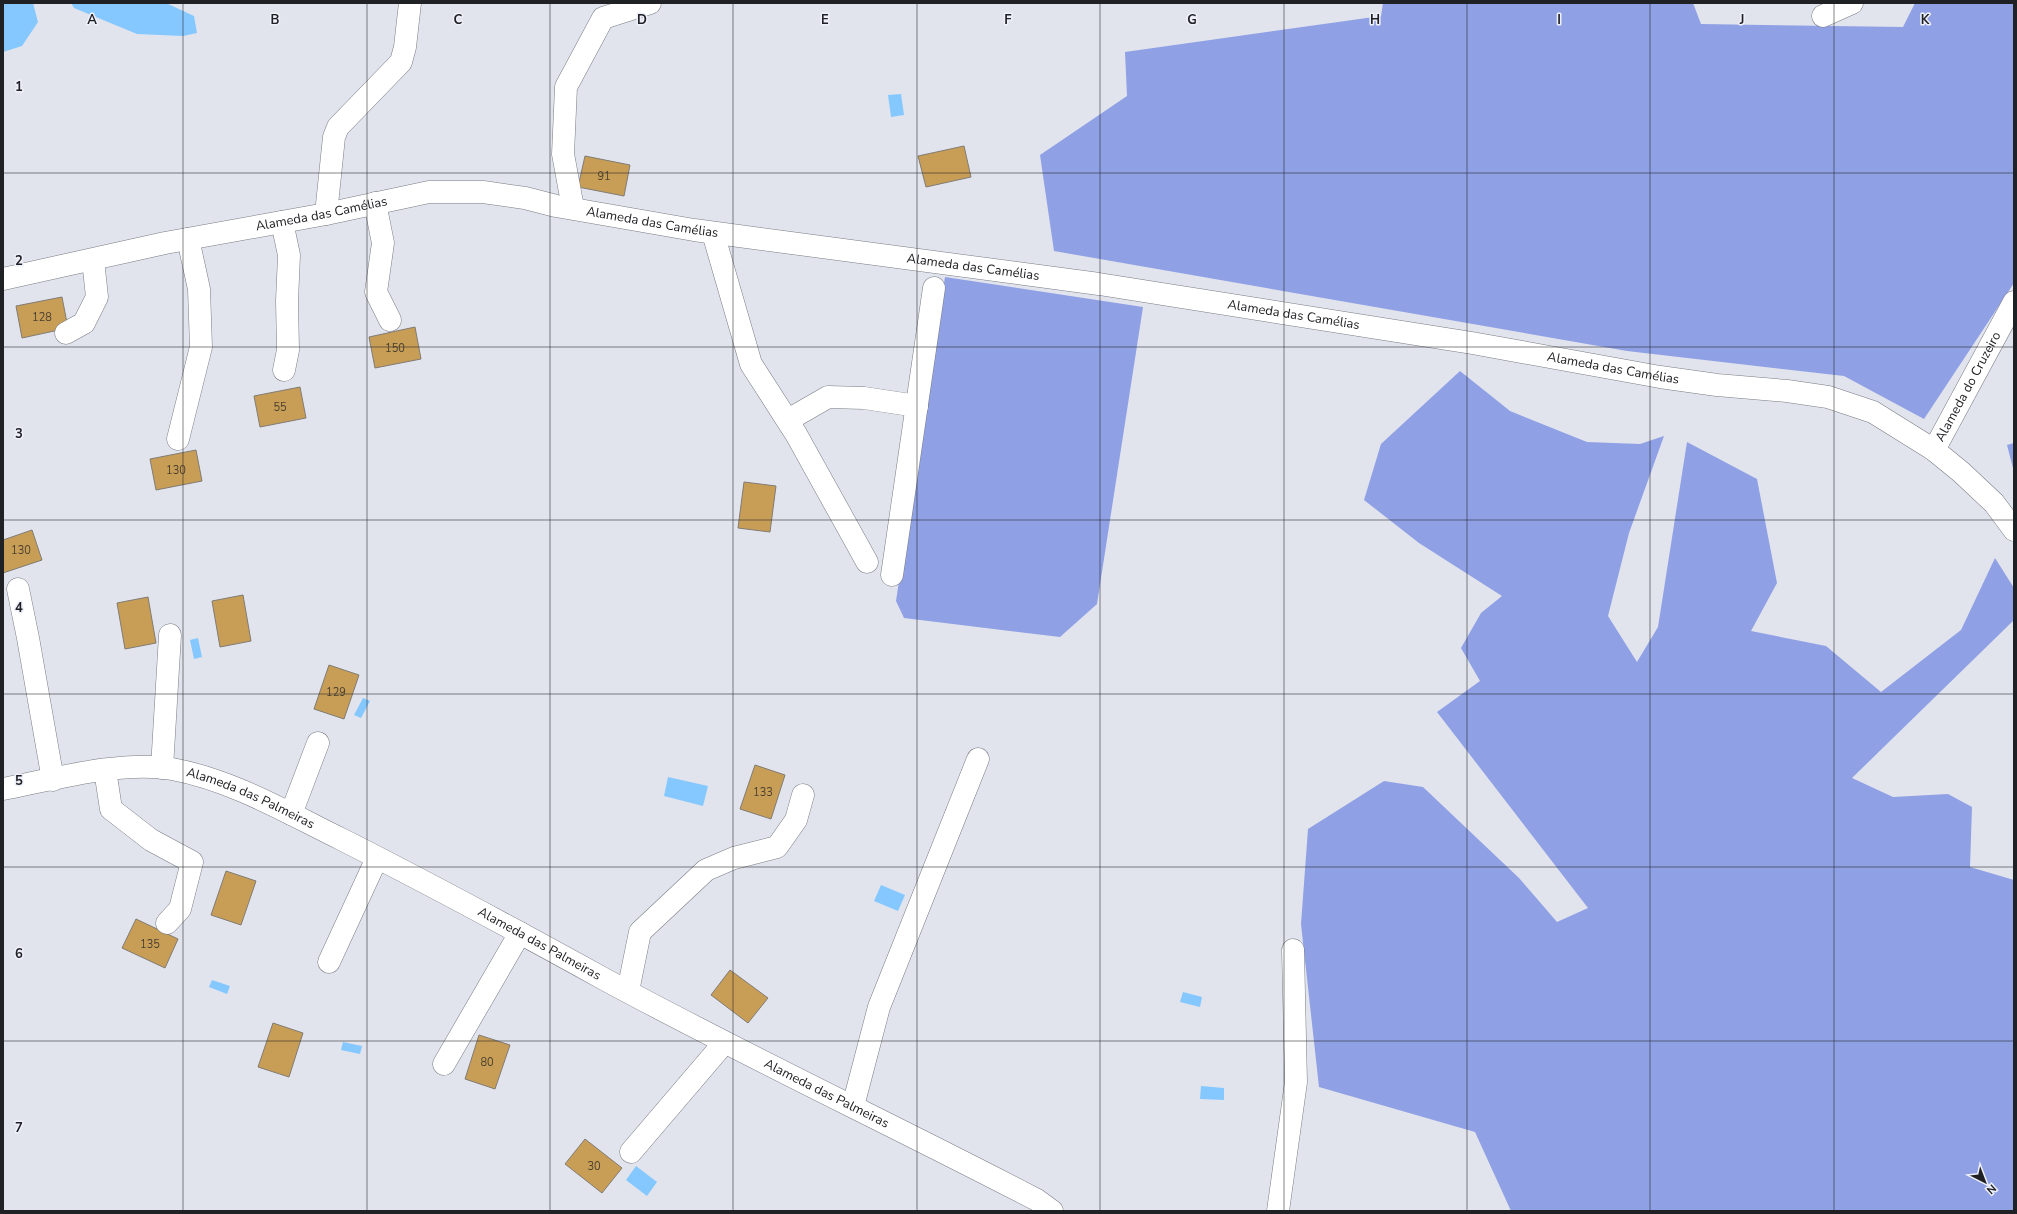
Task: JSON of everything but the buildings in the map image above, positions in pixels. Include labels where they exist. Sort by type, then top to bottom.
[{"type":"street","points":[[326,214],[334,137],[338,127],[400,62],[405,47],[410,3]]},
{"type":"street","points":[[573,208],[563,154],[566,87],[603,18],[650,3]]},
{"type":"street","points":[[1823,16],[1852,3]]},
{"type":"street","name":"Alameda das Camélias","points":[[3,279],[188,239],[326,214],[429,192],[483,192],[525,198],[573,208],[713,232],[1099,284],[1472,343],[1660,377],[1717,385],[1787,391],[1828,397],[1873,412],[1934,450],[1961,472],[1994,503],[2014,530]]},
{"type":"street","points":[[375,203],[383,243],[376,292],[390,320]]},
{"type":"street","points":[[282,222],[289,255],[287,301],[288,350],[284,370]]},
{"type":"street","points":[[713,232],[751,364],[788,420],[867,562]]},
{"type":"street","points":[[178,439],[201,346],[199,289],[188,239]]},
{"type":"street","points":[[66,333],[84,323],[97,297],[93,260]]},
{"type":"street","points":[[892,574],[934,288]]},
{"type":"street","name":"Alameda do Cruzeiro","points":[[1934,450],[2014,302]]},
{"type":"street","points":[[788,420],[828,397],[864,398],[917,406]]},
{"type":"street","points":[[18,589],[31,653],[53,780]]},
{"type":"street","points":[[162,768],[170,635]]},
{"type":"street","points":[[291,814],[318,743]]},
{"type":"street","points":[[853,1106],[879,1007],[978,759]]},
{"type":"street","name":"Alameda das Palmeiras","points":[[3,789],[133,766],[173,769],[226,785],[291,814],[377,858],[724,1043],[853,1106],[1030,1196],[1052,1211]]},
{"type":"street","points":[[105,770],[111,809],[151,840],[192,862],[180,909],[167,922]]},
{"type":"street","points":[[628,991],[640,932],[706,870],[734,858],[777,847],[796,820],[802,795]]},
{"type":"street","points":[[329,962],[377,858]]},
{"type":"street","points":[[444,1064],[520,933]]},
{"type":"street","points":[[1278,1211],[1296,1082],[1292,950]]},
{"type":"street","points":[[631,1152],[724,1043]]},
{"type":"shaded area","points":[[3,3],[33,3],[38,22],[22,46],[3,52]]},
{"type":"shaded area","points":[[71,3],[166,3],[194,16],[197,33],[183,36],[137,34],[74,8]]},
{"type":"shaded area","points":[[1383,3],[1693,3],[1701,24],[1903,27],[1915,3],[2014,3],[2014,283],[1924,419],[1844,376],[1627,351],[1054,251],[1040,155],[1127,96],[1125,52],[1381,16]]},
{"type":"shaded area","points":[[901,94],[904,115],[891,117],[888,95]]},
{"type":"shaded area","points":[[945,277],[1143,307],[1097,604],[1060,637],[904,618],[896,601]]},
{"type":"shaded area","points":[[1460,371],[1510,411],[1587,442],[1640,444],[1664,436],[1629,533],[1608,616],[1637,662],[1658,627],[1687,442],[1757,479],[1777,583],[1751,631],[1826,646],[1881,692],[1961,630],[1995,558],[2014,588],[2014,620],[1852,778],[1893,797],[1948,794],[1972,807],[1970,867],[2014,880],[2014,1211],[1511,1211],[1475,1132],[1319,1087],[1301,924],[1308,829],[1384,781],[1423,787],[1519,878],[1557,922],[1588,908],[1437,712],[1480,681],[1461,648],[1481,613],[1502,596],[1419,543],[1364,500],[1381,444]]},
{"type":"shaded area","points":[[2014,443],[2014,472],[2007,445]]},
{"type":"shaded area","points":[[198,638],[202,657],[194,659],[190,640]]},
{"type":"shaded area","points":[[363,698],[370,701],[361,718],[354,715]]},
{"type":"shaded area","points":[[668,777],[708,786],[703,806],[664,796]]},
{"type":"shaded area","points":[[881,885],[905,895],[898,911],[874,901]]},
{"type":"shaded area","points":[[212,980],[230,986],[227,994],[209,987]]},
{"type":"shaded area","points":[[1183,992],[1202,997],[1200,1007],[1180,1002]]},
{"type":"shaded area","points":[[343,1042],[362,1046],[360,1054],[341,1050]]},
{"type":"shaded area","points":[[1201,1086],[1224,1088],[1224,1100],[1200,1099]]},
{"type":"shaded area","points":[[636,1166],[657,1182],[647,1196],[626,1180]]}]
